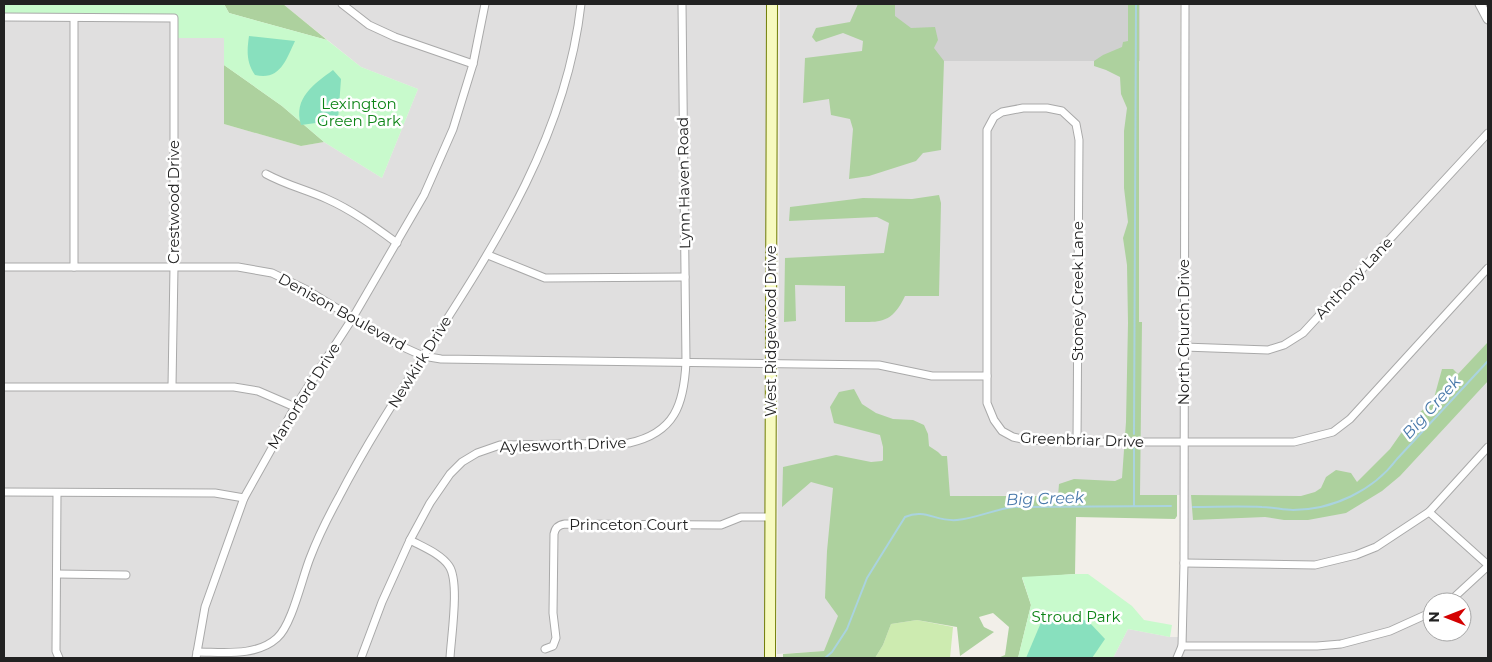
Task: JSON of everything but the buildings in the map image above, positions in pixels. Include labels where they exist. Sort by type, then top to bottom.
[{"type":"main road","name":"West Ridgewood Drive","points":[[770,658],[772,4]]},
{"type":"street","points":[[342,4],[369,25],[395,37],[473,64]]},
{"type":"street","name":"Manorford Drive","points":[[196,655],[205,606],[244,498],[295,407],[352,319],[424,195],[453,130],[473,64],[485,4]]},
{"type":"street","name":"Newkirk Drive","points":[[196,655],[246,652],[264,648],[278,637],[289,621],[309,559],[350,475],[488,255],[522,193],[547,140],[571,62],[581,4]]},
{"type":"street","name":"Lynn Haven Road","points":[[682,4],[686,362]]},
{"type":"street","name":"North Church Drive","points":[[1176,658],[1182,646],[1184,563],[1185,4]]},
{"type":"street","points":[[1480,4],[1488,19]]},
{"type":"street","points":[[4,17],[74,18],[74,267]]},
{"type":"street","name":"Crestwood Drive","points":[[74,18],[174,18],[172,386]]},
{"type":"street","name":"Greenbriar Drive","points":[[1079,140],[1076,124],[1062,111],[1047,108],[1023,108],[1002,112],[994,117],[987,130],[987,403],[994,420],[1002,431],[1013,438],[1077,442],[1294,442],[1333,432],[1350,419],[1488,268]]},
{"type":"street","name":"Anthony Lane","points":[[1184,347],[1268,350],[1284,345],[1303,333],[1488,133]]},
{"type":"street","name":"Stoney Creek Lane","points":[[1077,442],[1079,140]]},
{"type":"street","points":[[266,174],[283,183],[328,200],[354,214],[397,242]]},
{"type":"street","points":[[488,255],[545,278],[684,277]]},
{"type":"street","name":"Denison Boulevard","points":[[4,267],[238,267],[272,273],[307,290],[392,342],[423,356],[441,359],[879,365],[932,376],[987,376]]},
{"type":"street","name":"Aylesworth Drive","points":[[361,658],[382,602],[410,540],[430,503],[450,474],[462,462],[477,453],[500,445],[629,443],[642,440],[659,431],[672,418],[684,388],[686,362]]},
{"type":"street","points":[[4,386],[242,388],[258,391],[295,407]]},
{"type":"street","points":[[1184,563],[1315,566],[1356,555],[1376,547],[1429,512],[1488,447]]},
{"type":"street","points":[[4,492],[215,494],[244,498]]},
{"type":"street","points":[[57,493],[56,651],[59,658]]},
{"type":"street","points":[[1429,512],[1488,566],[1459,592]]},
{"type":"street","name":"Princeton Court","points":[[545,649],[552,646],[556,638],[553,613],[554,534],[559,525],[719,525],[741,517],[770,517]]},
{"type":"street","points":[[410,540],[442,558],[449,565],[454,575],[455,592],[450,658]]},
{"type":"street","points":[[57,574],[126,575]]},
{"type":"street","points":[[1182,646],[1317,646],[1341,644],[1390,631],[1422,617]]},
{"type":"shaded area","points":[[283,4],[768,4],[766,658],[4,658],[4,15],[173,17],[178,23],[178,38],[224,38],[224,124],[301,146],[324,142],[382,178],[418,89],[361,67]]},
{"type":"shaded area","points":[[780,4],[895,4],[895,61],[1132,61],[1140,60],[1140,4],[1180,4],[1180,495],[949,496],[836,626],[825,651],[777,654]]},
{"type":"shaded area","points":[[895,4],[1140,4],[1140,61],[895,61]]},
{"type":"shaded area","points":[[1188,4],[1488,4],[1488,658],[1113,658],[1128,629],[1170,637],[1186,637]]},
{"type":"green space","name":"Lexington Green Park","points":[[4,4],[224,4],[229,13],[327,40],[361,67],[418,89],[382,178],[324,142],[282,106],[224,65],[224,38],[178,38],[178,23],[173,17],[4,15]]},
{"type":"green space","points":[[224,4],[283,4],[327,40],[229,13]]},
{"type":"green space","points":[[858,4],[895,4],[895,16],[911,28],[935,27],[938,40],[934,48],[944,61],[941,150],[923,153],[916,161],[869,176],[849,179],[853,129],[850,119],[831,115],[829,99],[803,103],[805,58],[862,51],[863,41],[843,33],[816,42],[812,37],[816,28],[850,22]]},
{"type":"green space","points":[[1128,4],[1139,4],[1139,322],[1142,322],[1140,495],[1177,495],[1177,516],[1175,519],[1076,517],[1075,574],[1022,578],[1031,605],[1018,658],[998,658],[1005,655],[1009,627],[993,613],[979,617],[984,627],[994,632],[960,656],[957,627],[917,620],[891,624],[883,645],[875,658],[783,658],[783,654],[824,651],[838,616],[825,598],[833,488],[811,482],[782,507],[783,467],[836,455],[871,462],[883,460],[883,447],[880,435],[834,423],[830,407],[839,392],[854,389],[862,404],[876,413],[893,419],[913,420],[924,425],[928,434],[929,446],[942,456],[947,456],[950,496],[1058,496],[1059,484],[1074,479],[1115,481],[1122,478],[1126,422],[1128,323],[1127,265],[1123,238],[1128,222],[1124,188],[1124,131],[1127,108],[1121,94],[1120,77],[1094,66],[1094,61],[1122,47],[1123,42],[1128,41]]},
{"type":"green space","points":[[249,36],[295,41],[281,67],[271,75],[264,76],[255,75],[250,65],[248,51]]},
{"type":"green space","points":[[224,65],[282,106],[324,142],[301,146],[224,124]]},
{"type":"green space","points":[[333,70],[341,79],[338,120],[301,125],[299,115],[303,99],[312,86]]},
{"type":"green space","points":[[939,195],[941,203],[939,296],[905,296],[894,313],[888,318],[874,322],[845,322],[845,286],[795,285],[796,321],[784,322],[785,258],[884,253],[889,223],[877,217],[789,221],[790,207],[863,198],[912,199]]},
{"type":"green space","points":[[1488,342],[1488,381],[1400,476],[1382,491],[1346,513],[1308,520],[1284,520],[1265,517],[1193,520],[1191,495],[1301,496],[1321,488],[1326,477],[1336,470],[1351,473],[1357,482],[1390,449],[1404,429],[1434,398],[1442,369],[1453,369],[1458,374]]},
{"type":"green space","name":"Stroud Park","points":[[1088,574],[1132,606],[1144,620],[1172,625],[1170,637],[1128,629],[1113,658],[1018,658],[1031,605],[1022,577]]},
{"type":"green space","points":[[1059,611],[1089,622],[1105,639],[1092,658],[1026,658],[1045,613]]},
{"type":"green space","points":[[917,620],[953,627],[950,658],[875,658],[883,645],[891,624]]},
{"type":"waterway","points":[[1134,434],[1136,4]]},
{"type":"waterway","name":"Big Creek","points":[[1193,507],[1308,509],[1322,507],[1351,496],[1364,489],[1387,470],[1488,361]]},
{"type":"waterway","points":[[1134,449],[1134,506]]},
{"type":"waterway","name":"Big Creek","points":[[825,658],[832,652],[847,629],[867,578],[905,517],[919,514],[957,520],[1014,507],[1171,506]]}]
